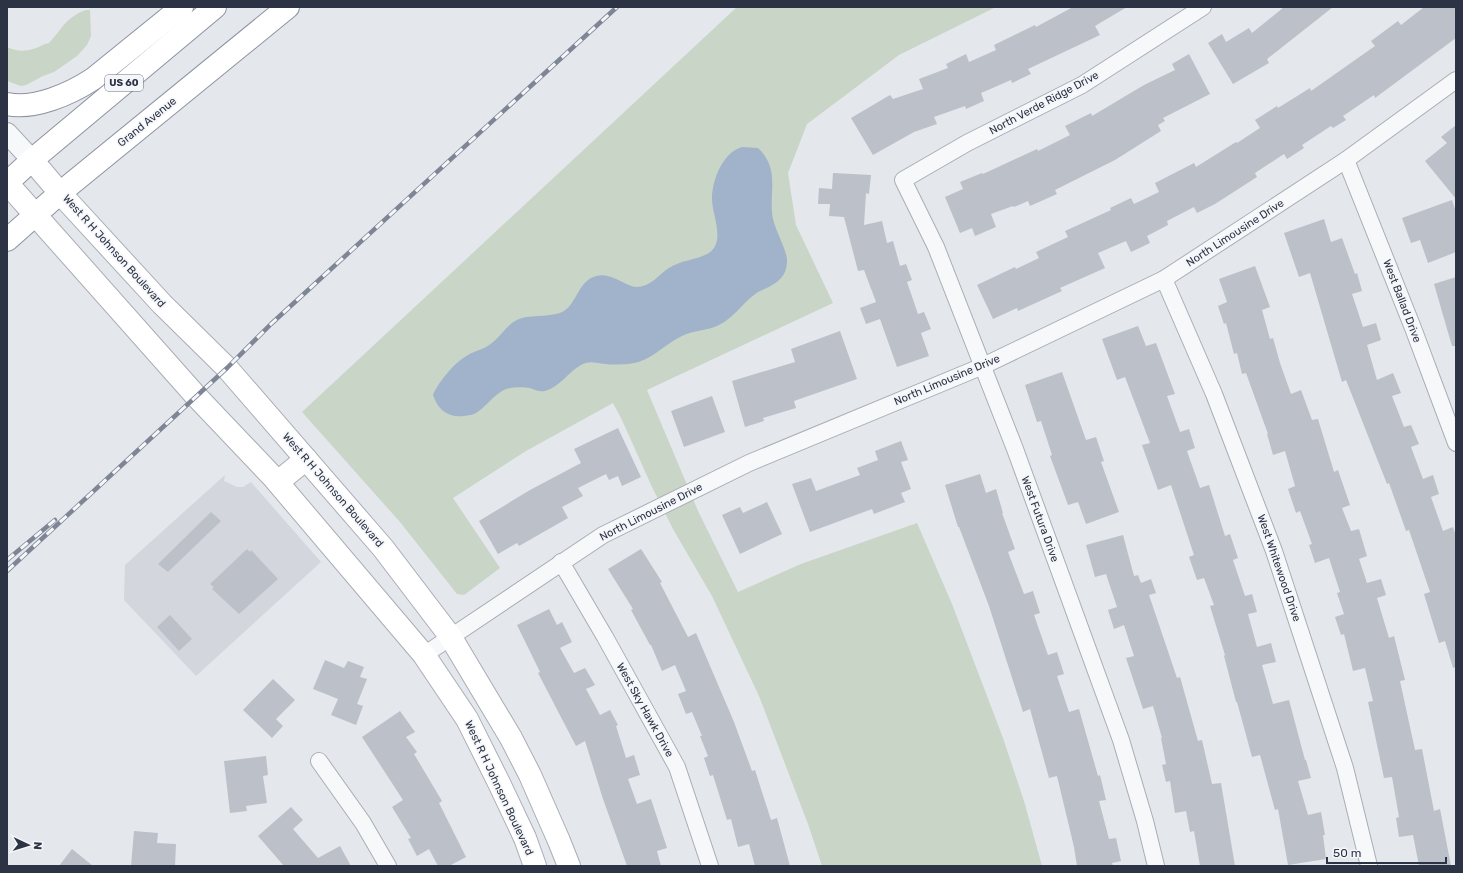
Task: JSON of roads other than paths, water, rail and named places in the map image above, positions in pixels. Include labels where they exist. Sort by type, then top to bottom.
[{"type":"main road","points":[[7,104],[19,106],[40,103],[83,86],[182,7]]},
{"type":"main road","name":"US 60","points":[[7,183],[32,160],[215,7]]},
{"type":"main road","name":"Grand Avenue","points":[[7,240],[60,193],[288,7]]},
{"type":"main road","name":"West R H Johnson Boulevard","points":[[32,160],[60,193],[162,304],[227,368],[383,548],[450,636],[514,744],[530,775],[569,866]]},
{"type":"main road","name":"West R H Johnson Boulevard","points":[[7,183],[196,396],[278,482],[424,655],[467,719],[525,838],[535,866]]},
{"type":"main road","points":[[278,482],[306,459]]},
{"type":"street","name":"North Verde Ridge Drive","points":[[903,180],[967,143],[1082,86],[1202,7]]},
{"type":"street","name":"North Limousine Drive","points":[[424,655],[450,636],[603,535],[749,463],[983,366],[1164,279],[1346,160],[1456,80]]},
{"type":"street","points":[[7,133],[32,160]]},
{"type":"street","name":"West Ballad Drive","points":[[1346,160],[1413,328],[1456,443]]},
{"type":"street","name":"West Futura Drive","points":[[903,180],[936,247],[983,366],[1121,740],[1145,821],[1156,866]]},
{"type":"street","name":"West Whitewood Drive","points":[[1164,279],[1214,394],[1274,550],[1345,768],[1369,866]]},
{"type":"street","name":"West Sky Hawk Drive","points":[[561,562],[605,636],[677,767],[710,866]]},
{"type":"street","points":[[319,761],[362,823],[388,866]]},
{"type":"water","points":[[742,147],[758,148],[769,163],[772,179],[773,219],[787,257],[785,272],[779,280],[758,292],[725,322],[682,336],[641,361],[623,364],[593,362],[584,363],[576,368],[560,383],[545,391],[538,391],[524,387],[506,389],[472,415],[453,416],[441,409],[433,395],[448,372],[463,358],[486,347],[496,340],[513,322],[522,318],[555,314],[564,311],[572,303],[585,282],[596,276],[602,275],[613,277],[636,287],[646,285],[674,265],[709,253],[717,242],[717,228],[712,199],[716,176],[729,155]]},
{"type":"railway","points":[[7,571],[227,368],[271,324],[617,7]]},
{"type":"railway","points":[[7,560],[55,520]]}]
